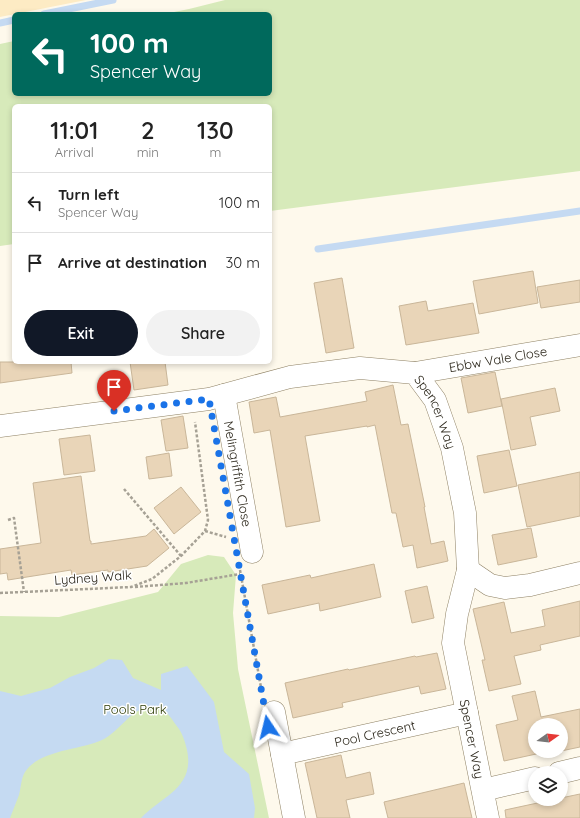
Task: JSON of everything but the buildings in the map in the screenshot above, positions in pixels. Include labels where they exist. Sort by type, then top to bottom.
[{"type":"street","name":"Ebbw Vale Close","points":[[415,373],[580,345]]},
{"type":"street","name":"Spencer Way","points":[[0,426],[209,399],[290,377],[360,368],[415,373],[435,400],[452,448],[464,513],[468,570],[457,614],[454,642],[488,818]]},
{"type":"street","name":"Melingriffith Close","points":[[224,395],[246,560]]},
{"type":"street","points":[[468,570],[490,585],[505,588],[530,585],[580,573]]},
{"type":"street","points":[[268,704],[282,754],[294,818]]},
{"type":"street","name":"Pool Crescent","points":[[282,754],[467,713]]},
{"type":"street","points":[[568,771],[580,768]]},
{"type":"street","points":[[483,790],[528,780]]},
{"type":"path","points":[[192,401],[208,520],[205,531],[227,537]]},
{"type":"path","points":[[124,489],[181,556]]},
{"type":"path","points":[[8,520],[14,518],[24,592]]},
{"type":"path","name":"Lydney Walk","points":[[0,593],[131,587],[152,579],[181,556],[199,539],[205,531]]},
{"type":"path","points":[[246,560],[240,574],[268,704]]},
{"type":"path","points":[[131,587],[186,583],[240,574]]},
{"type":"shaded area","points":[[0,0],[86,0],[25,12],[12,12],[12,15],[0,17]]},
{"type":"green space","points":[[225,0],[580,0],[580,171],[272,211],[272,104],[12,104],[12,244],[0,246],[0,44],[12,41],[12,96],[272,96],[272,12],[174,12]]},
{"type":"green space","name":"Pools Park","points":[[208,555],[224,557],[236,575],[233,613],[238,669],[269,818],[0,818],[0,616],[59,617],[158,592],[181,564]]},
{"type":"water","points":[[109,659],[122,660],[133,678],[161,690],[161,674],[187,666],[214,702],[224,752],[249,774],[255,808],[254,818],[141,818],[175,790],[186,774],[188,763],[187,750],[180,731],[164,710],[154,706],[139,710],[109,736],[102,740],[50,755],[31,765],[24,774],[19,795],[10,818],[0,818],[0,691],[21,696],[50,688],[70,677],[94,668]]},
{"type":"waterway","points":[[54,12],[113,0]]},
{"type":"waterway","points":[[0,23],[12,20]]},
{"type":"waterway","points":[[318,249],[580,211]]},
{"type":"route","points":[[114,411],[209,399],[268,727]]}]
